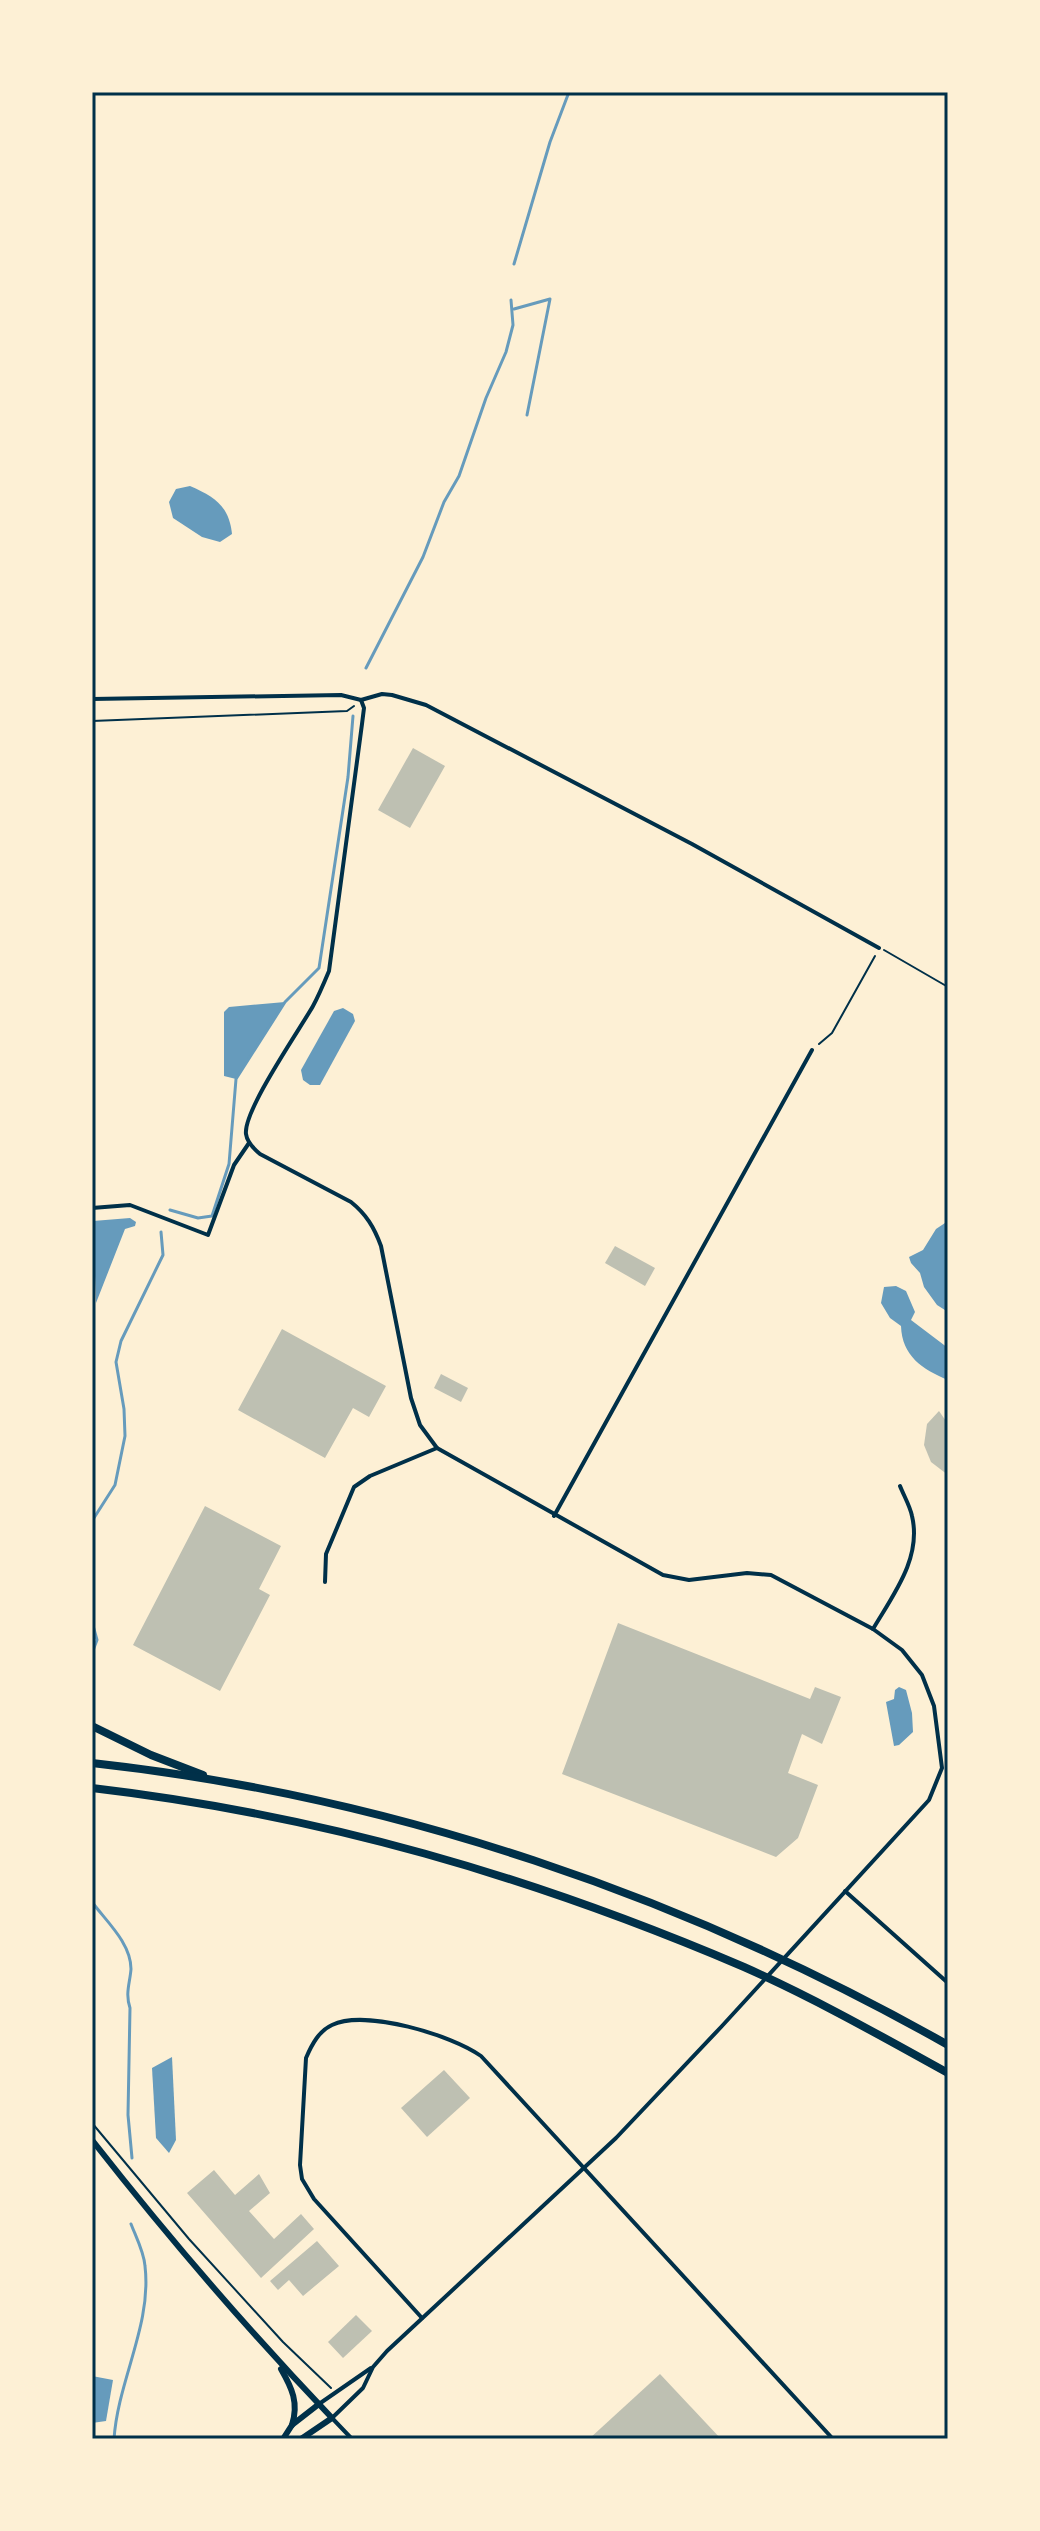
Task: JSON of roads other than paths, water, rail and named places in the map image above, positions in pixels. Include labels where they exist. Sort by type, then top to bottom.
[{"type":"highway","points":[[92,1726],[151,1755],[218,1781]]},
{"type":"highway","points":[[92,1763],[218,1781],[368,1812],[493,1846],[619,1889],[756,1948],[862,1997],[948,2045]]},
{"type":"highway","points":[[92,1788],[264,1814],[364,1836],[486,1869],[599,1908],[746,1968],[865,2026],[948,2073]]},
{"type":"main road","points":[[92,2140],[166,2234],[332,2418],[301,2439]]},
{"type":"main road","points":[[277,2360],[294,2394],[296,2414],[283,2439]]},
{"type":"main road","points":[[292,2425],[319,2404]]},
{"type":"street","points":[[92,699],[341,695],[361,700],[382,694],[438,709],[784,893],[879,948]]},
{"type":"street","points":[[92,1208],[130,1205],[208,1235],[234,1165],[249,1143],[247,1126],[263,1089],[313,1006],[329,971],[364,708],[361,700]]},
{"type":"street","points":[[554,1516],[812,1050]]},
{"type":"street","points":[[249,1143],[270,1160],[351,1202],[364,1212],[374,1228],[382,1252],[411,1398],[420,1425],[437,1448],[663,1575],[689,1580],[747,1573],[771,1575],[873,1629],[902,1650],[922,1675],[934,1706],[945,1768],[929,1800],[726,2021],[584,2169],[373,2367],[319,2404]]},
{"type":"street","points":[[325,1582],[326,1554],[354,1487],[370,1476],[437,1448]]},
{"type":"street","points":[[873,1629],[905,1574],[914,1549],[912,1517],[900,1486]]},
{"type":"street","points":[[845,1890],[948,1983]]},
{"type":"street","points":[[422,2318],[314,2199],[302,2179],[299,2152],[306,2058],[323,2031],[342,2021],[370,2020],[422,2032],[471,2049],[491,2066],[833,2439]]},
{"type":"street","points":[[352,2439],[332,2418],[363,2388],[373,2367]]},
{"type":"water","points":[[190,486],[207,494],[224,509],[232,534],[220,542],[202,537],[173,518],[169,502],[176,489]]},
{"type":"water","points":[[285,1002],[236,1079],[224,1076],[224,1012],[229,1007]]},
{"type":"water","points":[[343,1008],[353,1014],[355,1021],[320,1085],[310,1085],[303,1080],[301,1070],[334,1011]]},
{"type":"water","points":[[130,1218],[136,1222],[135,1226],[125,1229],[96,1303],[93,1221]]},
{"type":"water","points":[[948,1221],[948,1312],[937,1305],[924,1287],[920,1273],[909,1257],[923,1250],[936,1229]]},
{"type":"water","points":[[896,1286],[906,1291],[915,1312],[911,1320],[948,1348],[948,1380],[915,1360],[905,1346],[901,1326],[890,1318],[881,1303],[884,1287]]},
{"type":"water","points":[[899,1687],[906,1690],[913,1732],[894,1746],[886,1702],[894,1699],[895,1690]]},
{"type":"water","points":[[172,2057],[176,2140],[169,2153],[156,2138],[152,2068]]},
{"type":"water","points":[[92,2376],[113,2380],[106,2421],[92,2423]]},
{"type":"waterway","points":[[514,264],[550,142],[569,92]]},
{"type":"waterway","points":[[514,309],[550,299],[527,415]]},
{"type":"waterway","points":[[366,668],[423,557],[444,502],[459,476],[506,352],[513,325],[511,300]]},
{"type":"waterway","points":[[170,1210],[198,1218],[212,1216],[229,1164],[236,1079],[285,1002],[319,968],[348,777],[353,716]]},
{"type":"waterway","points":[[92,1521],[115,1485],[125,1436],[116,1362],[121,1341],[163,1255],[161,1232]]},
{"type":"waterway","points":[[92,1622],[97,1640],[92,1653]]},
{"type":"waterway","points":[[92,1902],[117,1933],[130,1959],[128,2115],[132,2158]]},
{"type":"waterway","points":[[114,2439],[144,2310],[146,2288],[143,2255],[131,2224]]}]
